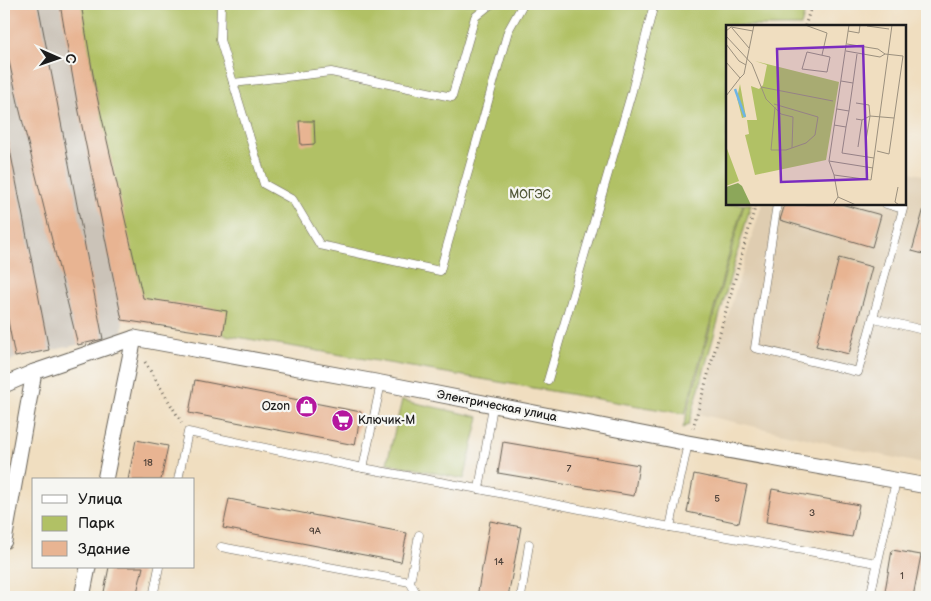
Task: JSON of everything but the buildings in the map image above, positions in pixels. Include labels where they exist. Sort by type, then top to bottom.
[{"type":"street","name":"Электрическая улица","points":[[134,338],[381,382],[493,406],[927,486]]},
{"type":"street","points":[[4,385],[34,372],[69,362],[134,338]]},
{"type":"street","points":[[105,478],[134,338]]},
{"type":"street","points":[[4,541],[34,372]]},
{"type":"street","points":[[82,597],[88,568]]},
{"type":"lane","points":[[221,4],[220,40],[264,184],[293,200],[320,245],[440,271],[508,31],[523,4]]},
{"type":"lane","points":[[233,83],[331,72],[452,97],[475,17],[491,4]]},
{"type":"lane","points":[[548,380],[637,74],[654,4]]},
{"type":"lane","points":[[777,205],[755,348],[858,372],[903,209],[889,205]]},
{"type":"lane","points":[[874,318],[927,331]]},
{"type":"lane","points":[[363,468],[381,382]]},
{"type":"lane","points":[[480,489],[493,406]]},
{"type":"lane","points":[[178,478],[188,432],[670,527],[877,563]]},
{"type":"lane","points":[[670,527],[688,443]]},
{"type":"lane","points":[[870,597],[896,481]]},
{"type":"lane","points":[[418,597],[410,582],[420,535]]},
{"type":"lane","points":[[521,597],[529,544]]},
{"type":"lane","points":[[221,547],[410,582]]},
{"type":"lane","points":[[153,597],[159,568]]},
{"type":"path","points":[[805,25],[812,4]]},
{"type":"path","points":[[688,443],[756,205]]},
{"type":"path","points":[[134,338],[150,373],[188,432]]},
{"type":"shaded area","points":[[4,4],[81,4],[137,316],[123,320],[122,333],[105,339],[15,358],[4,366]]},
{"type":"shaded area","points":[[906,171],[927,176],[927,465],[698,414],[762,205],[906,205]]},
{"type":"green space","name":"МОГЭС","points":[[80,4],[807,4],[801,25],[726,25],[726,205],[743,205],[685,414],[138,320]]},
{"type":"green space","points":[[744,205],[751,205],[689,424],[683,428]]},
{"type":"green space","points":[[402,400],[479,417],[464,479],[387,463]]},
{"type":"place","name":"Ozon","points":[[306,406]]},
{"type":"place","name":"Ключик-М","points":[[342,420]]}]
